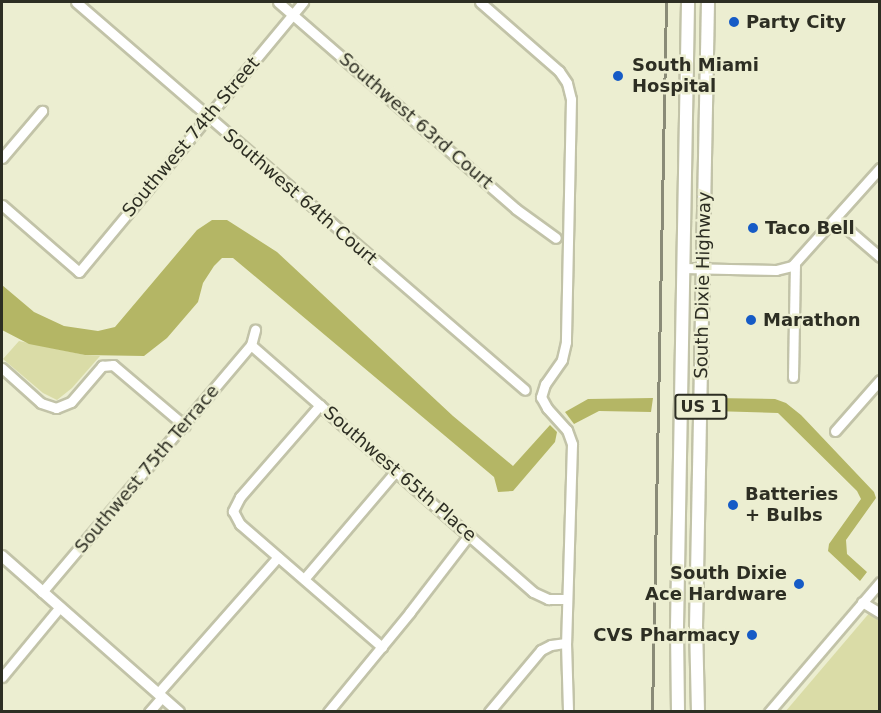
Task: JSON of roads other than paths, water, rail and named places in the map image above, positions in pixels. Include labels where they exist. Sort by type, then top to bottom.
[{"type":"highway","name":"South Dixie Highway","points":[[678,711],[677,627],[688,2]]},
{"type":"highway","name":"South Dixie Highway","points":[[698,711],[698,548],[708,2]]},
{"type":"highway","points":[[681,485],[687,498],[687,536],[698,548]]},
{"type":"main road","points":[[2,556],[179,711]]},
{"type":"street","name":"Southwest 64th Court","points":[[76,2],[525,390]]},
{"type":"street","name":"Southwest 63rd Court","points":[[278,2],[516,209],[556,238]]},
{"type":"street","name":"Southwest 74th Street","points":[[2,205],[79,272],[303,2]]},
{"type":"street","points":[[480,2],[552,65],[567,83],[572,104],[567,337],[561,360],[541,394],[545,406],[568,432],[573,449],[566,643],[568,711]]},
{"type":"street","points":[[2,158],[42,111]]},
{"type":"street","points":[[683,268],[776,270],[795,264],[879,168]]},
{"type":"street","points":[[836,219],[879,257]]},
{"type":"street","points":[[793,377],[795,264]]},
{"type":"street","points":[[251,345],[255,330]]},
{"type":"street","name":"Southwest 65th Place","points":[[251,345],[537,595],[567,599]]},
{"type":"street","name":"Southwest 75th Terrace","points":[[42,592],[251,345]]},
{"type":"street","points":[[2,368],[41,403],[56,408],[71,402],[100,368],[110,364],[118,368],[184,426]]},
{"type":"street","points":[[835,431],[879,380]]},
{"type":"street","points":[[320,405],[240,498],[233,512],[240,524],[382,647]]},
{"type":"street","points":[[304,579],[396,471]]},
{"type":"street","points":[[328,711],[382,647],[469,535]]},
{"type":"street","points":[[149,711],[160,695],[278,557]]},
{"type":"street","points":[[769,711],[879,582]]},
{"type":"street","points":[[862,602],[879,613]]},
{"type":"street","points":[[2,677],[60,608]]},
{"type":"street","points":[[489,711],[541,650],[551,645],[566,643]]},
{"type":"railway","points":[[652,712],[666,2]]},
{"type":"place","name":"Party City","points":[[734,22]]},
{"type":"place","name":"South Miami Hospital","points":[[618,76]]},
{"type":"place","name":"Taco Bell","points":[[753,228]]},
{"type":"place","name":"Marathon","points":[[751,320]]},
{"type":"place","name":"Batteries + Bulbs","points":[[733,505]]},
{"type":"place","name":"South Dixie Ace Hardware","points":[[799,584]]},
{"type":"place","name":"CVS Pharmacy","points":[[752,635]]}]
